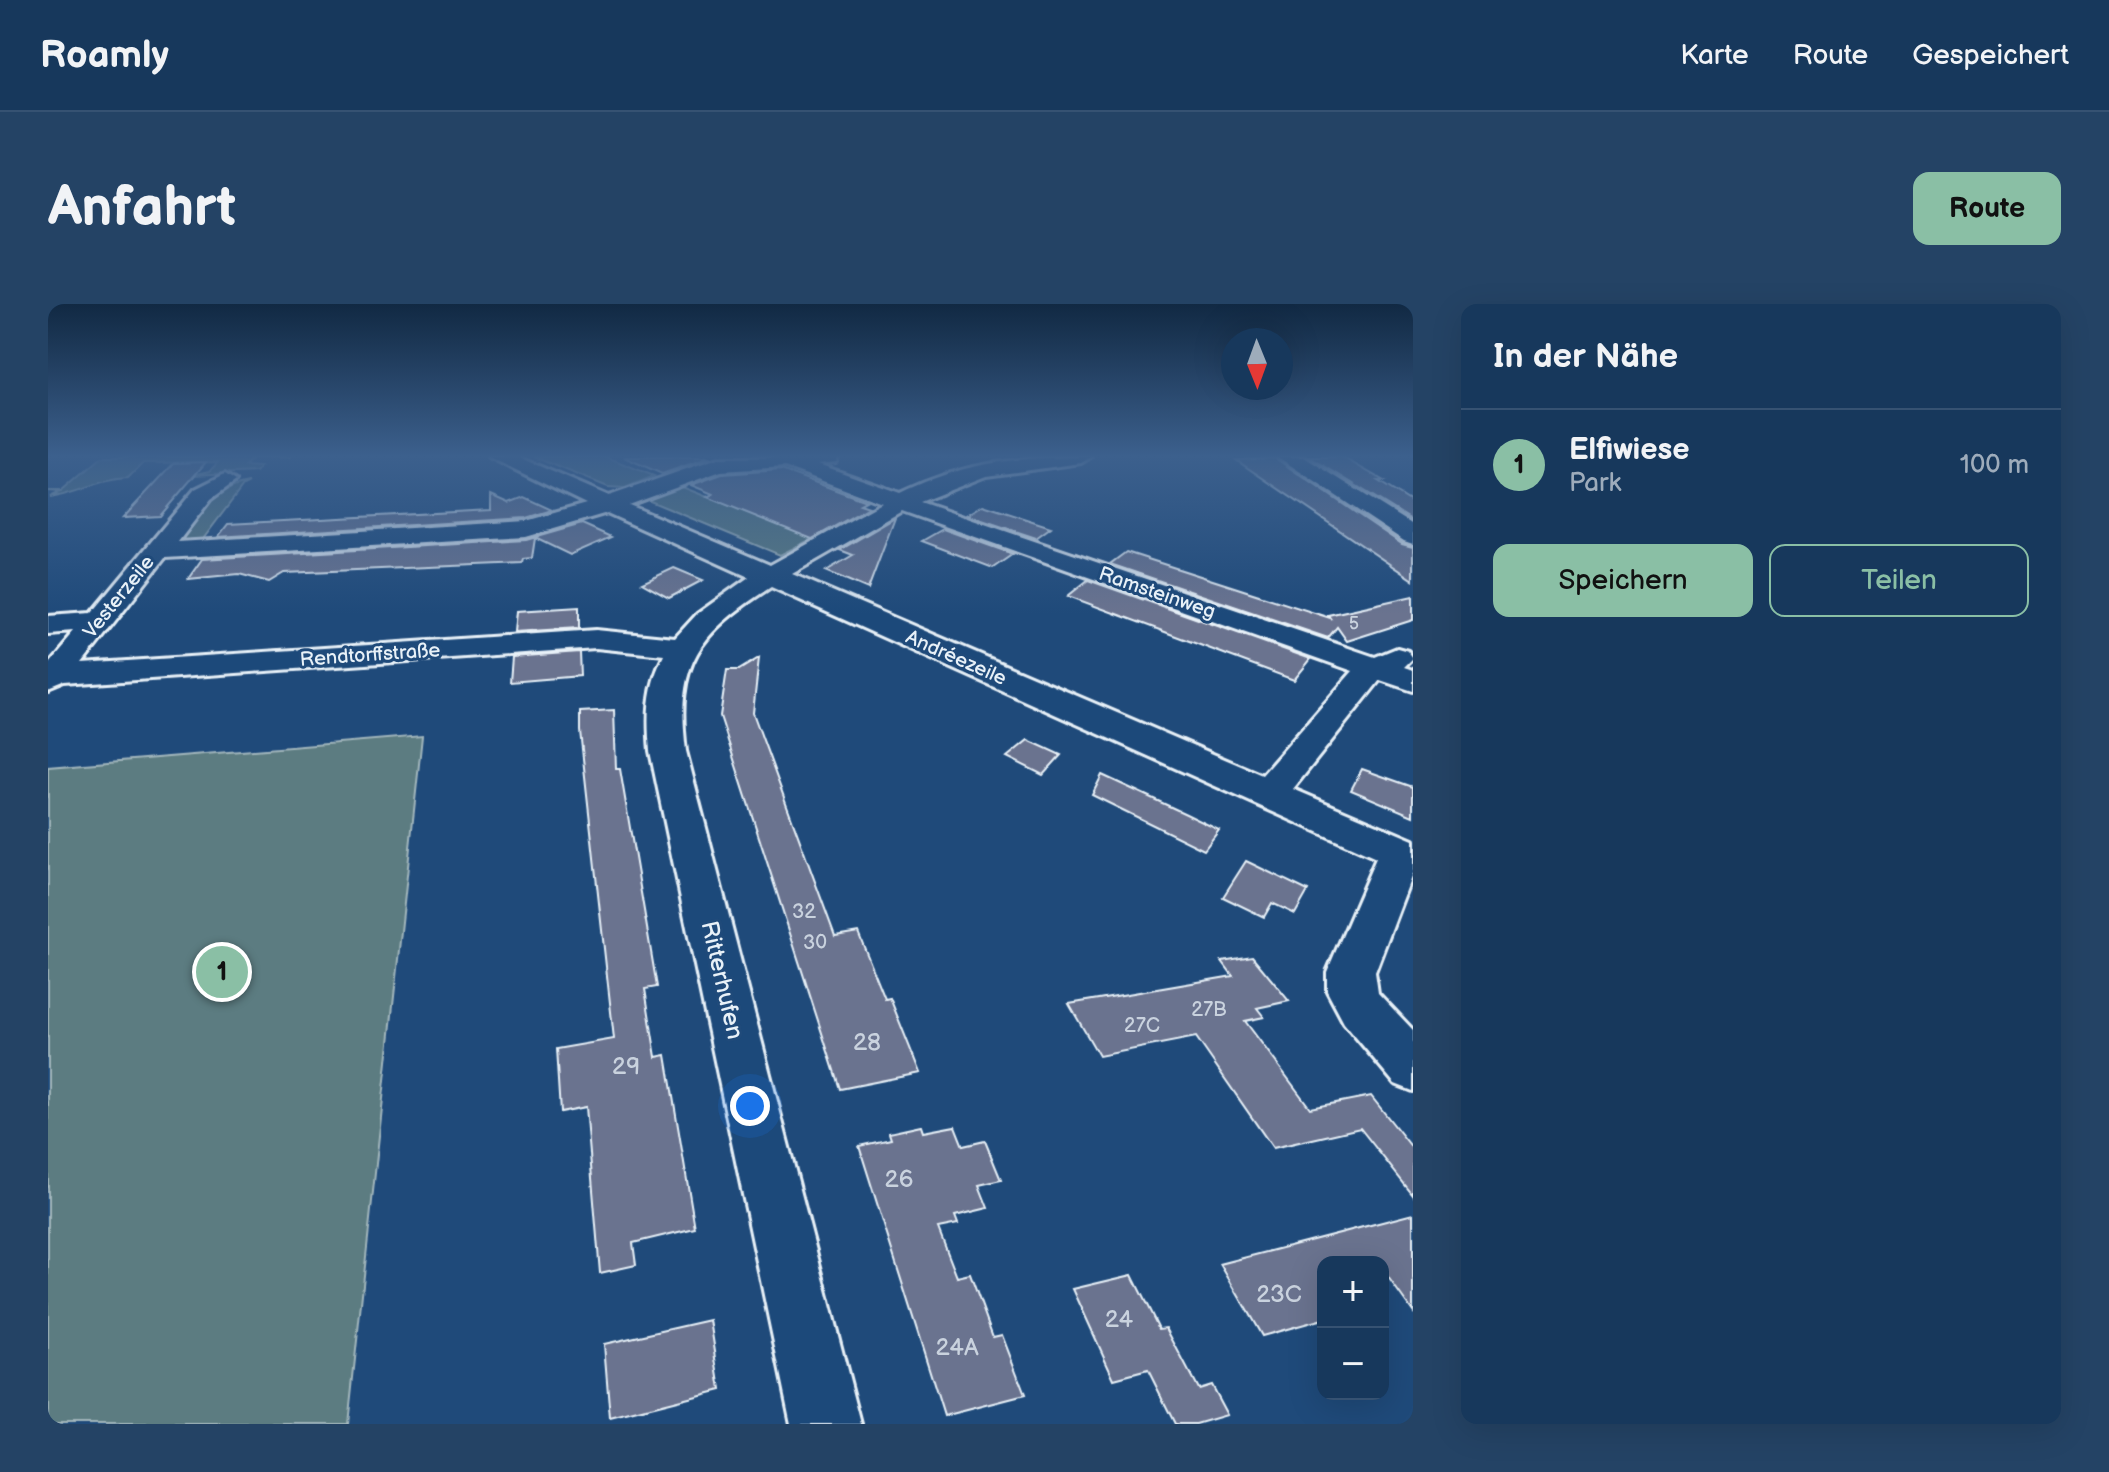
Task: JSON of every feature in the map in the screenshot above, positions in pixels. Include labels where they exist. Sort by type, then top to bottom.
[{"type":"street","name":"Vesterzeile","points":[[52,679],[191,509]]},
{"type":"street","points":[[157,551],[511,530],[554,523],[592,509]]},
{"type":"street","name":"Andréezeile","points":[[619,509],[1406,854]]},
{"type":"street","name":"Ritterhufen","points":[[826,1424],[664,732],[665,689],[682,648],[718,609],[889,509]]},
{"type":"street","name":"Ramsteinweg","points":[[923,509],[1413,681]]},
{"type":"street","points":[[1371,509],[1413,536]]},
{"type":"street","points":[[48,625],[100,621]]},
{"type":"street","name":"Rendtorffstraße","points":[[52,679],[596,639],[682,648]]},
{"type":"street","points":[[1267,795],[1376,668],[1413,653]]},
{"type":"street","points":[[1406,854],[1351,972],[1351,991],[1361,1008],[1413,1067]]},
{"type":"green space","points":[[203,509],[225,509],[200,543],[179,542]]},
{"type":"green space","points":[[670,509],[738,509],[801,534],[839,515],[851,519],[780,555]]},
{"type":"green space","points":[[422,736],[348,1424],[48,1424],[48,767]]},
{"type":"building","points":[[131,509],[166,509],[160,516],[123,518]]},
{"type":"building","points":[[738,509],[865,509],[812,539]]},
{"type":"building","points":[[976,509],[996,509],[1051,527],[1036,538],[967,515]]},
{"type":"building","points":[[1309,509],[1351,509],[1402,544],[1413,547],[1413,580]]},
{"type":"building","points":[[1394,509],[1413,509],[1413,521]]},
{"type":"building","points":[[491,510],[552,510],[526,518],[218,537],[228,524]]},
{"type":"building","points":[[895,518],[868,589],[826,571],[853,555],[840,550]]},
{"type":"building","points":[[582,524],[611,537],[570,555],[535,538],[532,558],[523,559],[522,563],[284,573],[269,582],[239,574],[188,579],[202,559],[526,540]]},
{"type":"building","points":[[943,529],[1013,554],[993,568],[922,541]]},
{"type":"building","points":[[1126,552],[1330,618],[1328,615],[1413,596],[1413,620],[1347,641],[1337,627],[1328,638],[1110,564]]},
{"type":"building","points":[[674,568],[703,580],[669,598],[642,583]]},
{"type":"building","points":[[1088,580],[1311,659],[1294,680],[1068,596]]},
{"type":"building","points":[[579,607],[579,628],[515,632],[517,611]]},
{"type":"building","points":[[579,652],[580,676],[510,682],[512,657]]},
{"type":"building","points":[[759,658],[753,713],[835,936],[858,932],[885,999],[890,998],[920,1073],[840,1089],[720,716],[727,670],[739,670]]},
{"type":"building","points":[[614,710],[616,769],[620,769],[657,987],[645,989],[656,1057],[666,1055],[695,1228],[633,1243],[636,1265],[600,1273],[586,1107],[560,1112],[556,1049],[614,1039],[580,712]]},
{"type":"building","points":[[1028,740],[1061,755],[1043,775],[1007,757]]},
{"type":"building","points":[[1362,769],[1413,787],[1413,816],[1351,790]]},
{"type":"building","points":[[1102,775],[1219,830],[1204,850],[1092,795]]},
{"type":"building","points":[[1246,861],[1308,891],[1295,914],[1272,903],[1264,917],[1223,897]]},
{"type":"building","points":[[1252,956],[1289,1001],[1257,1008],[1264,1017],[1245,1021],[1310,1108],[1371,1096],[1413,1149],[1413,1195],[1360,1128],[1273,1148],[1196,1037],[1099,1056],[1069,1004],[1233,976],[1222,961]]},
{"type":"building","points":[[921,1126],[923,1132],[955,1126],[963,1146],[985,1141],[1001,1180],[979,1185],[988,1208],[955,1216],[958,1224],[938,1228],[957,1277],[970,1274],[993,1337],[1002,1335],[1025,1395],[944,1416],[859,1146],[891,1139],[889,1133]]},
{"type":"building","points":[[1413,1214],[1413,1312],[1389,1278],[1389,1256],[1317,1256],[1317,1321],[1262,1336],[1220,1264]]},
{"type":"building","points":[[1132,1275],[1159,1329],[1166,1328],[1198,1389],[1211,1385],[1227,1415],[1196,1424],[1175,1424],[1148,1370],[1114,1379],[1073,1289]]},
{"type":"building","points":[[710,1320],[721,1390],[610,1418],[604,1344]]},
{"type":"place","name":"Elfiwiese","points":[[222,972]]}]
